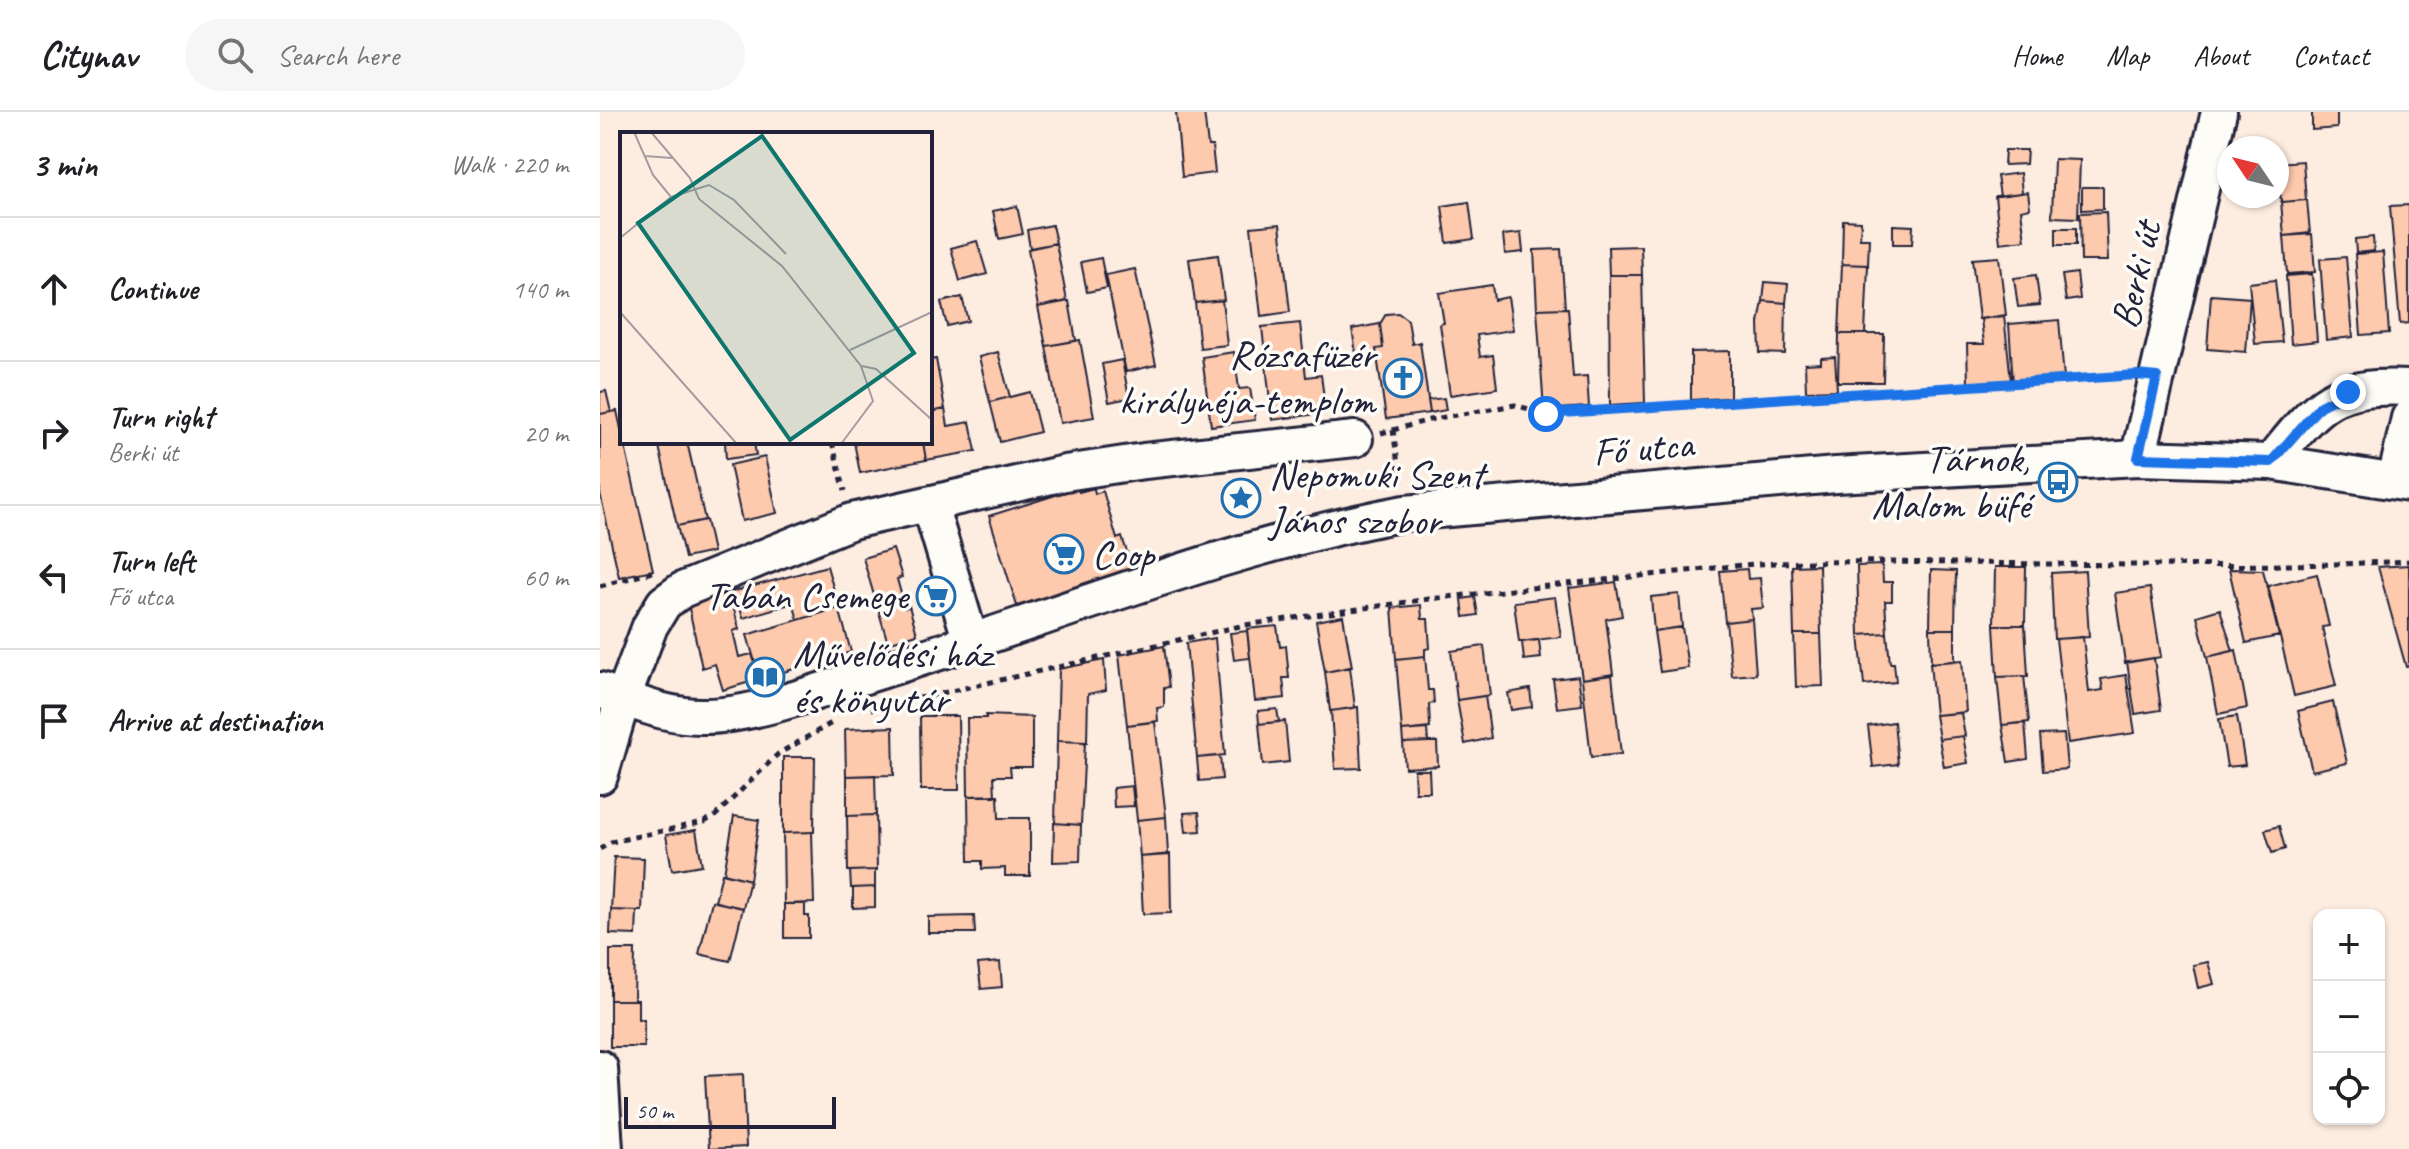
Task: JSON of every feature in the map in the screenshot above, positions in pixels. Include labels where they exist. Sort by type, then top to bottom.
[{"type":"street","name":"Berki út","points":[[2138,458],[2219,112]]},
{"type":"street","points":[[2271,462],[2320,406],[2348,392],[2375,386],[2409,388]]},
{"type":"street","points":[[2402,482],[2409,418]]},
{"type":"street","points":[[600,776],[612,694],[664,603],[682,590],[852,521],[1065,473],[1144,461],[1355,439]]},
{"type":"street","name":"Fő utca","points":[[612,694],[667,713],[706,717],[743,711],[971,642],[1261,545],[1405,513],[1836,475],[2138,458],[2271,462],[2402,482]]},
{"type":"street","points":[[930,505],[971,642]]},
{"type":"street","points":[[600,1068],[605,1149]]},
{"type":"path","points":[[1355,439],[1433,419],[1515,405],[1546,414],[2137,375],[2157,377]]},
{"type":"path","points":[[1393,430],[1405,513]]},
{"type":"path","points":[[833,444],[852,521]]},
{"type":"path","points":[[866,711],[1245,625],[1429,599],[1742,565],[1893,562],[2308,566],[2409,561]]},
{"type":"path","points":[[600,849],[611,842],[704,822],[715,816],[778,754],[843,718]]},
{"type":"building","points":[[1176,112],[1204,112],[1215,173],[1182,177]]},
{"type":"building","points":[[2312,112],[2337,112],[2337,128],[2312,130]]},
{"type":"building","points":[[2005,150],[2027,150],[2026,164],[2004,165]]},
{"type":"building","points":[[2054,159],[2080,160],[2078,218],[2052,217]]},
{"type":"building","points":[[2303,161],[2306,200],[2289,201],[2289,162]]},
{"type":"building","points":[[2020,173],[2022,193],[2000,196],[1997,176]]},
{"type":"building","points":[[2082,187],[2103,187],[2103,209],[2082,210]]},
{"type":"building","points":[[2028,192],[2030,208],[2021,210],[2025,240],[2000,243],[1995,196]]},
{"type":"building","points":[[2307,200],[2310,233],[2284,236],[2282,208],[2289,208],[2289,201]]},
{"type":"building","points":[[1469,202],[1474,239],[1447,243],[1442,206]]},
{"type":"building","points":[[2409,205],[2409,323],[2400,324],[2390,206]]},
{"type":"building","points":[[1017,206],[1023,234],[999,239],[993,211]]},
{"type":"building","points":[[2106,212],[2108,261],[2081,261],[2080,213]]},
{"type":"building","points":[[1843,220],[1861,221],[1860,238],[1869,238],[1868,265],[1842,264]]},
{"type":"building","points":[[1280,224],[1290,312],[1261,316],[1251,227]]},
{"type":"building","points":[[1052,225],[1056,243],[1030,248],[1027,230]]},
{"type":"building","points":[[1893,225],[1913,226],[1912,244],[1893,244]]},
{"type":"building","points":[[2056,228],[2076,228],[2076,245],[2056,245]]},
{"type":"building","points":[[1521,233],[1523,252],[1505,254],[1503,235]]},
{"type":"building","points":[[2312,234],[2315,272],[2287,274],[2284,236]]},
{"type":"building","points":[[2373,237],[2374,251],[2356,253],[2355,239]]},
{"type":"building","points":[[977,241],[987,274],[960,281],[951,248]]},
{"type":"building","points":[[1056,243],[1067,301],[1038,307],[1028,249]]},
{"type":"building","points":[[1641,246],[1642,275],[1609,275],[1608,247]]},
{"type":"building","points":[[1561,249],[1565,308],[1537,309],[1534,250]]},
{"type":"building","points":[[2383,252],[2389,333],[2361,335],[2355,254]]},
{"type":"building","points":[[1218,255],[1224,300],[1195,303],[1189,259]]},
{"type":"building","points":[[1999,257],[2006,315],[1979,319],[1972,259]]},
{"type":"building","points":[[2346,257],[2353,337],[2326,340],[2320,259]]},
{"type":"building","points":[[1101,258],[1107,288],[1087,292],[1081,262]]},
{"type":"building","points":[[1842,264],[1868,265],[1865,334],[1839,334]]},
{"type":"building","points":[[1135,269],[1156,365],[1126,372],[1106,275]]},
{"type":"building","points":[[2077,273],[2080,299],[2066,301],[2062,275]]},
{"type":"building","points":[[2312,274],[2317,341],[2291,344],[2286,276]]},
{"type":"building","points":[[1609,275],[1642,275],[1645,403],[1610,405]]},
{"type":"building","points":[[2036,275],[2040,305],[2018,307],[2014,278]]},
{"type":"building","points":[[2275,280],[2282,342],[2255,344],[2249,283]]},
{"type":"building","points":[[1765,282],[1788,284],[1786,303],[1763,301]]},
{"type":"building","points":[[1492,285],[1494,300],[1508,297],[1513,330],[1477,335],[1480,357],[1493,355],[1497,388],[1450,395],[1439,293]]},
{"type":"building","points":[[2211,295],[2250,298],[2246,352],[2207,349]]},
{"type":"building","points":[[962,297],[968,321],[947,326],[941,302]]},
{"type":"building","points":[[1222,300],[1227,345],[1200,348],[1195,303]]},
{"type":"building","points":[[1069,301],[1076,341],[1046,346],[1038,307]]},
{"type":"building","points":[[1763,301],[1786,303],[1785,354],[1760,353],[1759,323]]},
{"type":"building","points":[[1568,308],[1573,377],[1587,376],[1589,407],[1544,410],[1537,309]]},
{"type":"building","name":"Rózsafüzér királynéja-templom","points":[[1398,313],[1408,320],[1412,344],[1420,342],[1430,413],[1386,419],[1376,349],[1383,348],[1380,324],[1386,314]]},
{"type":"building","points":[[2004,316],[2011,381],[1968,384],[1967,344],[1984,344],[1981,319]]},
{"type":"building","points":[[2059,320],[2064,378],[2013,383],[2009,324]]},
{"type":"building","points":[[1300,323],[1306,377],[1321,375],[1326,413],[1272,420],[1262,327]]},
{"type":"building","points":[[1380,324],[1383,348],[1376,349],[1377,357],[1357,359],[1352,329]]},
{"type":"building","points":[[1839,334],[1884,334],[1883,382],[1838,382]]},
{"type":"building","points":[[1080,340],[1094,417],[1060,423],[1046,346]]},
{"type":"building","points":[[1730,351],[1730,398],[1691,400],[1691,352]]},
{"type":"building","points":[[998,352],[1010,397],[990,402],[979,357]]},
{"type":"building","points":[[1234,352],[1239,389],[1250,388],[1255,420],[1211,426],[1202,357]]},
{"type":"building","points":[[1835,357],[1837,390],[1806,391],[1805,364],[1821,363],[1821,358]]},
{"type":"building","points":[[936,359],[945,409],[932,412],[932,360]]},
{"type":"building","points":[[1122,360],[1129,398],[1109,402],[1102,364]]},
{"type":"building","points":[[606,391],[611,412],[600,414],[600,392]]},
{"type":"building","points":[[1030,392],[1040,432],[1000,442],[990,402]]},
{"type":"building","points":[[1444,398],[1446,410],[1430,413],[1428,400]]},
{"type":"building","points":[[945,409],[948,426],[970,422],[976,451],[926,460],[923,444],[932,444],[932,412]]},
{"type":"building","points":[[617,411],[620,444],[624,444],[653,570],[619,577],[600,493],[600,414]]},
{"type":"building","points":[[658,444],[687,444],[705,520],[677,526]]},
{"type":"building","points":[[725,444],[754,444],[756,455],[726,459]]},
{"type":"building","points":[[854,444],[923,444],[926,460],[860,473]]},
{"type":"building","points":[[765,457],[777,513],[742,521],[730,465]]},
{"type":"building","name":"Coop","points":[[1078,488],[1079,492],[1094,488],[1095,494],[1103,491],[1117,539],[1122,537],[1133,570],[1017,606],[989,516]]},
{"type":"building","points":[[706,520],[713,552],[685,558],[677,526]]},
{"type":"building","points":[[893,549],[902,577],[897,579],[905,608],[909,606],[917,634],[888,643],[863,558]]},
{"type":"building","points":[[1819,565],[1821,634],[1794,634],[1792,566]]},
{"type":"building","points":[[1882,565],[1883,582],[1892,582],[1892,601],[1885,601],[1887,633],[1859,635],[1857,566]]},
{"type":"building","points":[[2409,565],[2409,666],[2406,667],[2378,567]]},
{"type":"building","points":[[827,566],[839,608],[798,620],[793,603],[743,618],[740,608],[734,609],[739,629],[733,631],[739,657],[752,654],[760,679],[723,690],[715,664],[702,668],[688,604]]},
{"type":"building","points":[[1995,567],[2026,567],[2025,625],[1994,625]]},
{"type":"building","points":[[1747,569],[1748,579],[1760,578],[1763,608],[1751,609],[1752,619],[1725,622],[1720,571]]},
{"type":"building","points":[[2229,569],[2263,570],[2279,636],[2246,643]]},
{"type":"building","points":[[1931,570],[1956,571],[1955,629],[1930,629]]},
{"type":"building","points":[[2085,571],[2089,637],[2054,639],[2051,573]]},
{"type":"building","points":[[2317,574],[2329,626],[2322,627],[2336,686],[2294,696],[2268,586]]},
{"type":"building","points":[[1616,582],[1622,616],[1606,619],[1613,674],[1582,679],[1569,588]]},
{"type":"building","points":[[2150,588],[2161,657],[2125,663],[2115,593]]},
{"type":"building","points":[[1679,594],[1682,627],[1654,631],[1651,597]]},
{"type":"building","points":[[1475,597],[1478,615],[1464,617],[1462,599]]},
{"type":"building","points":[[1555,597],[1561,637],[1519,642],[1514,602]]},
{"type":"building","points":[[1421,605],[1422,619],[1428,619],[1430,648],[1425,649],[1425,656],[1396,659],[1392,608]]},
{"type":"building","points":[[839,608],[851,652],[760,679],[747,635]]},
{"type":"building","points":[[2220,609],[2233,651],[2207,657],[2197,616]]},
{"type":"building","points":[[1343,616],[1352,667],[1325,672],[1316,621]]},
{"type":"building","points":[[1752,619],[1756,674],[1732,676],[1726,622]]},
{"type":"building","points":[[1994,625],[2025,625],[2028,676],[1997,677]]},
{"type":"building","points":[[1277,626],[1280,647],[1286,646],[1289,678],[1283,678],[1285,698],[1255,701],[1247,629]]},
{"type":"building","points":[[1682,627],[1688,668],[1660,672],[1654,631]]},
{"type":"building","points":[[1930,629],[1955,629],[1955,661],[1931,663]]},
{"type":"building","points":[[1247,631],[1250,658],[1234,660],[1230,633]]},
{"type":"building","points":[[1887,633],[1890,663],[1894,663],[1896,682],[1864,685],[1859,635]]},
{"type":"building","points":[[1794,634],[1821,634],[1823,686],[1796,687]]},
{"type":"building","points":[[2083,637],[2089,692],[2103,690],[2101,679],[2126,675],[2135,733],[2068,743],[2056,639]]},
{"type":"building","points":[[1215,638],[1225,755],[1197,758],[1186,643]]},
{"type":"building","points":[[1539,640],[1541,658],[1524,660],[1522,642]]},
{"type":"building","points":[[1164,646],[1169,687],[1164,688],[1164,707],[1157,708],[1158,721],[1127,725],[1119,655]]},
{"type":"building","points":[[1484,646],[1490,695],[1457,700],[1451,651]]},
{"type":"building","points":[[2236,650],[2247,708],[2218,714],[2207,657]]},
{"type":"building","points":[[1425,656],[1428,690],[1433,690],[1434,703],[1429,704],[1430,728],[1402,731],[1396,659]]},
{"type":"building","points":[[2154,658],[2161,710],[2135,714],[2127,662]]},
{"type":"building","points":[[1104,660],[1106,690],[1088,694],[1087,742],[1057,741],[1059,669]]},
{"type":"building","points":[[1962,660],[1966,712],[1935,715],[1930,663]]},
{"type":"building","points":[[1350,667],[1355,708],[1330,711],[1325,672]]},
{"type":"building","points":[[1612,675],[1621,754],[1591,757],[1582,679]]},
{"type":"building","points":[[1578,676],[1582,705],[1557,708],[1553,679]]},
{"type":"building","points":[[2024,676],[2029,722],[2002,725],[1997,677]]},
{"type":"building","points":[[1530,689],[1532,707],[1511,710],[1508,693]]},
{"type":"building","points":[[1485,696],[1491,738],[1465,744],[1457,700]]},
{"type":"building","points":[[2333,702],[2347,763],[2312,771],[2298,711]]},
{"type":"building","points":[[1358,707],[1361,768],[1335,769],[1331,711]]},
{"type":"building","points":[[1277,709],[1279,722],[1259,724],[1258,711]]},
{"type":"building","points":[[1961,713],[1965,736],[1939,739],[1935,715]]},
{"type":"building","points":[[986,715],[1032,717],[1032,767],[1010,767],[1011,776],[994,776],[995,796],[968,796],[967,718],[986,718]]},
{"type":"building","points":[[920,716],[958,716],[959,790],[921,790]]},
{"type":"building","points":[[2237,716],[2245,765],[2227,767],[2219,719]]},
{"type":"building","points":[[1285,721],[1289,762],[1263,765],[1259,724]]},
{"type":"building","points":[[1155,722],[1166,817],[1137,820],[1127,725]]},
{"type":"building","points":[[1894,722],[1898,764],[1873,767],[1868,726]]},
{"type":"building","points":[[2025,723],[2028,759],[2008,762],[2002,725]]},
{"type":"building","points":[[893,727],[894,775],[846,776],[845,729]]},
{"type":"building","points":[[1427,729],[1428,742],[1403,743],[1402,731]]},
{"type":"building","points":[[2064,734],[2067,769],[2043,771],[2040,735]]},
{"type":"building","points":[[1963,736],[1968,763],[1944,767],[1939,739]]},
{"type":"building","points":[[1057,741],[1085,742],[1081,825],[1055,823]]},
{"type":"building","points":[[1437,742],[1438,766],[1405,768],[1403,743]]},
{"type":"building","points":[[1220,756],[1222,779],[1199,781],[1197,758]]},
{"type":"building","points":[[783,757],[815,757],[814,832],[783,833]]},
{"type":"building","points":[[1414,770],[1429,770],[1430,792],[1415,792]]},
{"type":"building","points":[[875,775],[876,815],[847,816],[847,776]]},
{"type":"building","points":[[1132,786],[1134,806],[1114,807],[1113,788]]},
{"type":"building","points":[[998,795],[999,818],[1030,818],[1030,876],[1005,876],[1005,868],[982,869],[982,861],[969,861],[968,796]]},
{"type":"building","points":[[1199,812],[1201,831],[1186,832],[1184,813]]},
{"type":"building","points":[[876,815],[877,870],[848,871],[847,816]]},
{"type":"building","points":[[734,816],[759,820],[750,880],[724,873]]},
{"type":"building","points":[[1166,817],[1168,855],[1140,857],[1137,820]]},
{"type":"building","points":[[1054,823],[1081,825],[1080,861],[1053,862]]},
{"type":"building","points":[[2279,826],[2285,849],[2272,853],[2265,830]]},
{"type":"building","points":[[696,830],[702,865],[672,870],[666,835]]},
{"type":"building","points":[[812,832],[814,903],[784,904],[783,833]]},
{"type":"building","points":[[1170,854],[1171,913],[1143,914],[1140,857]]},
{"type":"building","points":[[614,857],[644,858],[642,911],[611,910]]},
{"type":"building","points":[[875,870],[875,887],[851,888],[850,871]]},
{"type":"building","points":[[722,873],[750,880],[743,908],[715,902]]},
{"type":"building","points":[[875,887],[875,907],[853,908],[853,888]]},
{"type":"building","points":[[712,901],[743,908],[730,961],[699,954]]},
{"type":"building","points":[[784,904],[805,904],[805,916],[809,916],[809,938],[784,938]]},
{"type":"building","points":[[611,910],[637,911],[636,935],[610,934]]},
{"type":"building","points":[[974,916],[975,933],[928,933],[928,917]]},
{"type":"building","points":[[610,950],[635,950],[634,1000],[610,1000]]},
{"type":"building","points":[[1000,962],[1002,987],[981,989],[978,964]]},
{"type":"building","points":[[2208,962],[2214,984],[2198,988],[2193,965]]},
{"type":"building","points":[[610,1000],[638,1000],[638,1019],[644,1019],[644,1047],[610,1047]]},
{"type":"building","points":[[743,1074],[746,1147],[709,1149],[705,1076]]},
{"type":"place","name":"Rózsafüzér királynéja-templom","points":[[1403,378]]},
{"type":"place","name":"Tárnok, Malom büfé","points":[[2058,482]]},
{"type":"place","name":"Nepomuki Szent János szobor","points":[[1241,498]]},
{"type":"place","name":"Coop","points":[[1064,554]]},
{"type":"place","name":"Tabán Csemege","points":[[936,596]]},
{"type":"place","name":"Művelődési ház és könyvtár","points":[[765,677]]},
{"type":"route","points":[[1546,414],[2137,375],[2157,377],[2138,458],[2271,462],[2320,406],[2348,392]]}]
